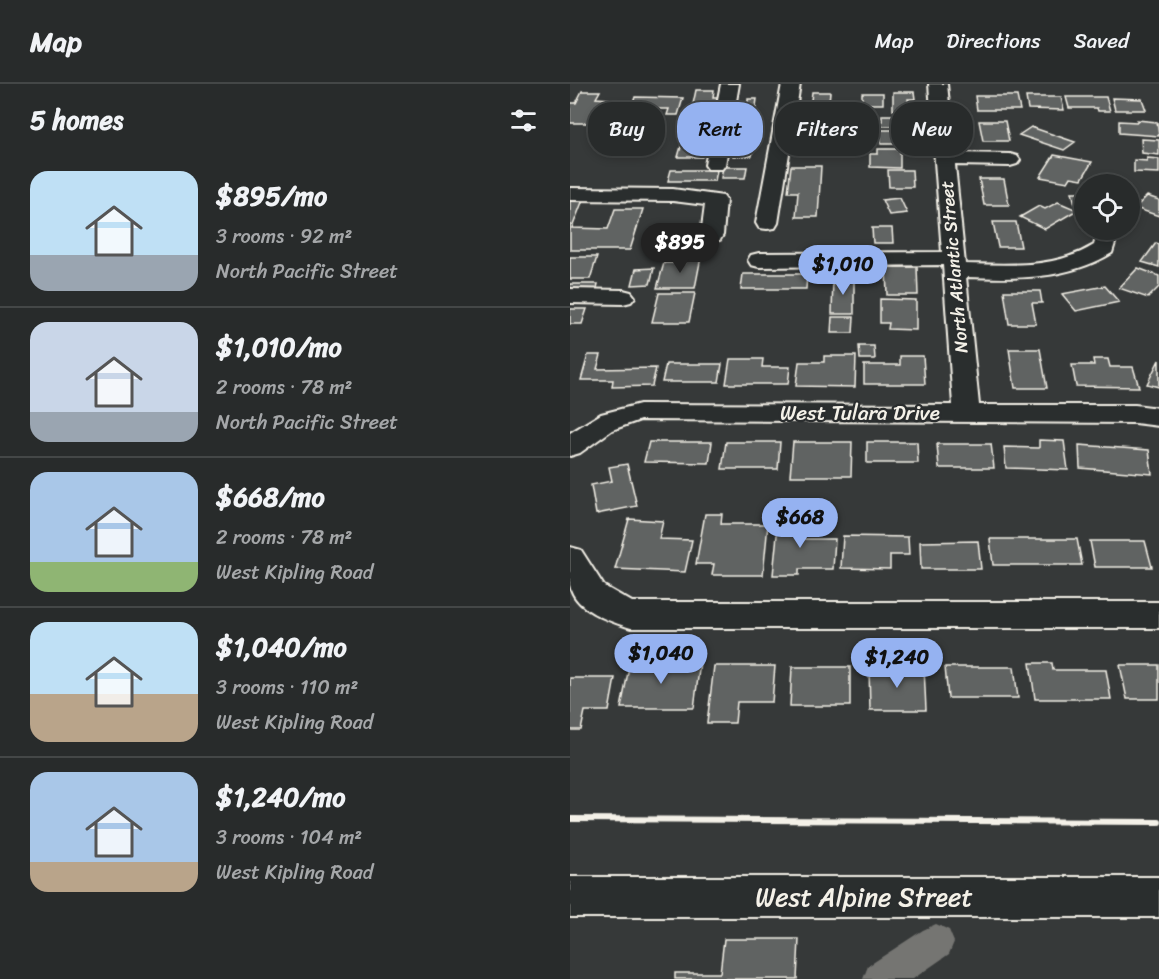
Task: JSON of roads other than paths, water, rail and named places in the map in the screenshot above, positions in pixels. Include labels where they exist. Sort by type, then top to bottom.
[{"type":"street","points":[[715,165],[730,84]]},
{"type":"street","points":[[767,223],[791,84]]},
{"type":"street","name":"North Atlantic Street","points":[[938,84],[967,413]]},
{"type":"street","points":[[945,159],[1010,160]]},
{"type":"street","points":[[570,194],[673,195],[716,200],[712,235]]},
{"type":"street","points":[[759,260],[954,264],[1021,271],[1054,268],[1084,261],[1104,248],[1106,240]]},
{"type":"street","points":[[570,296],[623,297]]},
{"type":"street","name":"West Tulara Drive","points":[[570,447],[593,427],[617,416],[640,412],[1135,414],[1159,417]]},
{"type":"street","points":[[570,558],[593,598],[610,608],[631,615],[1159,615]]},
{"type":"street","name":"West Alpine Street","points":[[570,897],[1159,897]]},
{"type":"waterway","points":[[881,979],[936,942]]},
{"type":"railway","points":[[570,819],[1159,822]]}]
